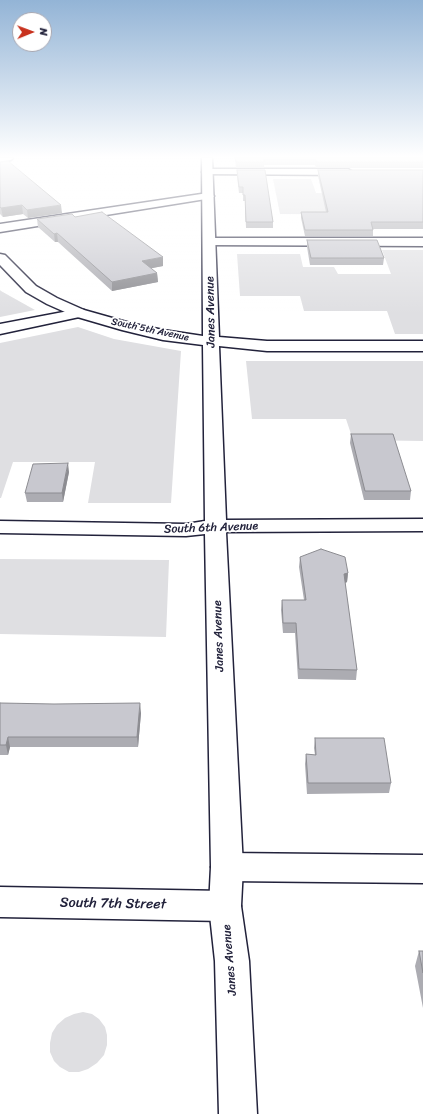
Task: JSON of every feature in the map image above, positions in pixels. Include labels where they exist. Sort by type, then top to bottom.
[{"type":"street","points":[[0,228],[70,210]]},
{"type":"street","name":"Janes Avenue","points":[[209,210],[215,526],[227,867],[225,906],[232,961],[238,1114]]},
{"type":"street","points":[[210,242],[423,242]]},
{"type":"street","points":[[0,258],[31,289],[52,301],[79,313]]},
{"type":"street","name":"South 5th Avenue","points":[[0,329],[79,313],[127,327],[163,335],[211,342],[267,346],[423,346]]},
{"type":"street","name":"South 6th Avenue","points":[[0,527],[186,530],[215,526],[423,526]]},
{"type":"street","points":[[227,867],[423,869]]},
{"type":"street","name":"South 7th Street","points":[[0,902],[225,906]]},
{"type":"shaded area","points":[[279,210],[407,210],[423,215],[280,214]]},
{"type":"shaded area","points":[[382,250],[423,250],[423,334],[395,334],[387,311],[304,311],[300,296],[240,296],[237,254],[300,254],[303,267],[334,267],[338,274],[391,274]]},
{"type":"shaded area","points":[[0,290],[1,291],[35,310],[0,317]]},
{"type":"shaded area","points":[[78,327],[114,339],[181,351],[171,503],[88,503],[95,462],[13,462],[0,498],[0,343]]},
{"type":"shaded area","points":[[246,361],[423,361],[423,441],[353,440],[346,419],[252,419]]},
{"type":"shaded area","points":[[0,559],[169,560],[166,637],[0,634]]},
{"type":"shaded area","points":[[83,1012],[92,1014],[99,1019],[105,1027],[107,1045],[104,1055],[97,1063],[88,1069],[79,1072],[69,1072],[60,1067],[54,1061],[50,1052],[52,1033],[57,1025],[65,1018]]},
{"type":"building","points":[[246,210],[271,210],[273,222],[246,222]]},
{"type":"building","points":[[328,210],[423,210],[423,222],[371,222],[373,230],[305,230],[301,212],[328,212]]},
{"type":"building","points":[[102,212],[163,257],[142,261],[157,273],[112,282],[57,233],[54,234],[37,219],[72,214],[75,217]]},
{"type":"building","points":[[307,240],[377,240],[384,258],[311,258]]},
{"type":"building","points":[[351,434],[393,434],[411,491],[365,491]]},
{"type":"building","points":[[68,463],[62,493],[25,493],[33,464]]},
{"type":"building","points":[[321,549],[345,557],[348,573],[344,574],[357,670],[299,669],[296,623],[283,623],[282,600],[306,600],[300,557]]},
{"type":"building","points":[[0,703],[140,703],[137,737],[8,737],[6,745],[0,745]]},
{"type":"building","points":[[315,738],[384,738],[391,783],[308,783],[306,754],[316,755]]},
{"type":"building","points":[[419,951],[423,951],[423,973]]}]
